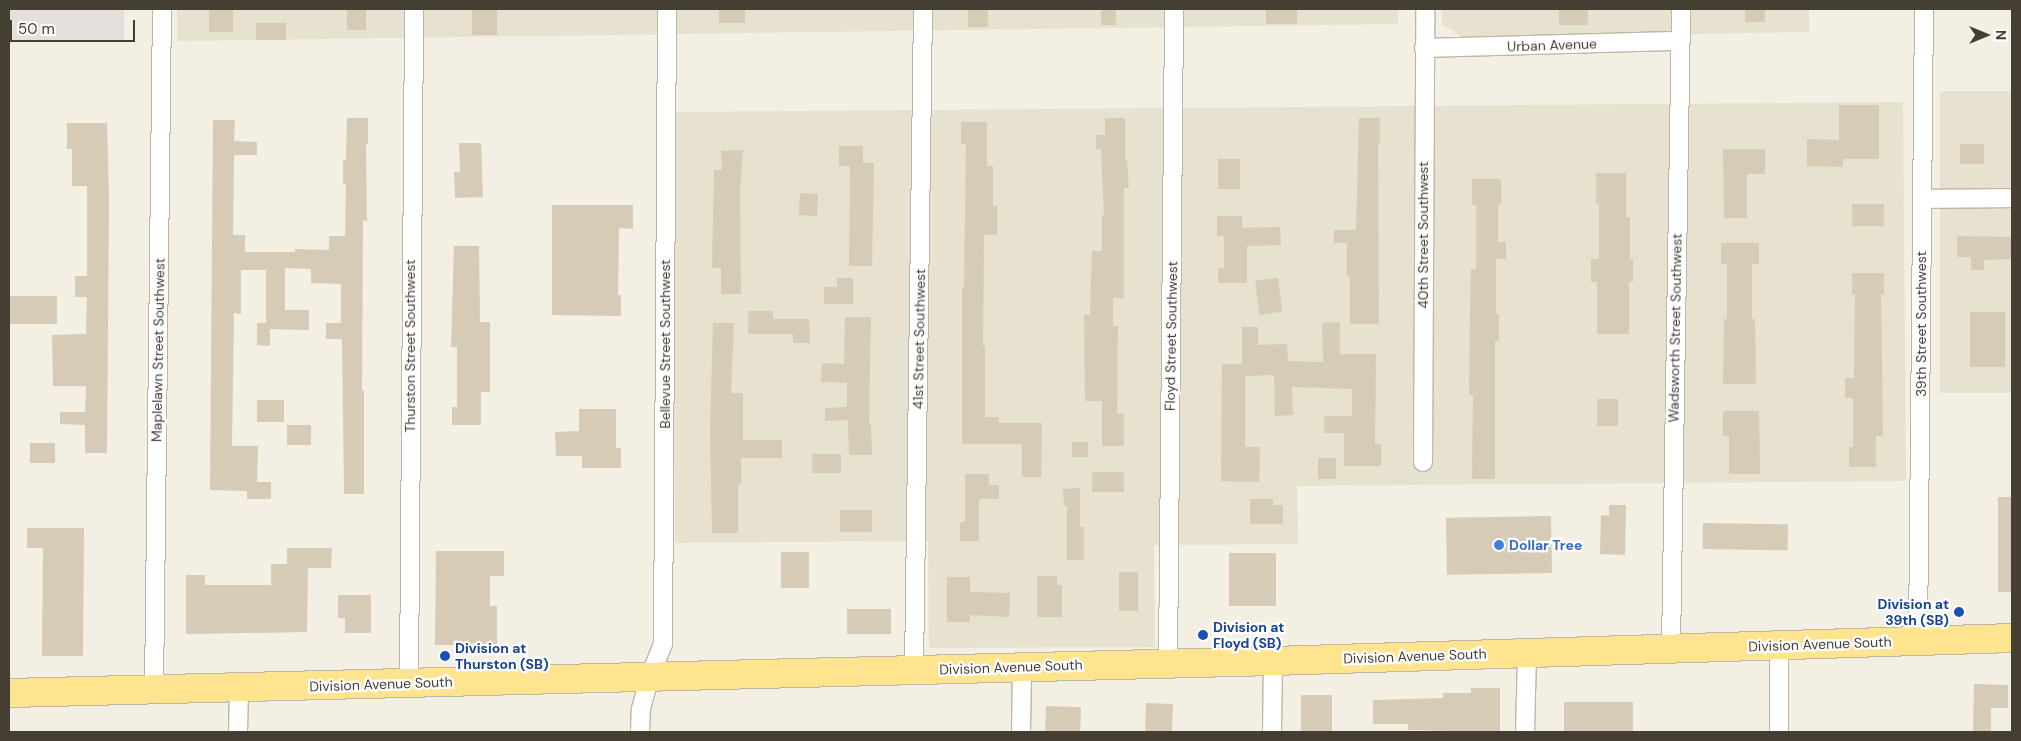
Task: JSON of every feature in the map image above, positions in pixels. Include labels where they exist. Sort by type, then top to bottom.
[{"type":"main road","name":"Division Avenue South","points":[[9,694],[1273,661],[2012,638]]},
{"type":"street","name":"Maplelawn Street Southwest","points":[[154,690],[162,9]]},
{"type":"street","name":"Thurston Street Southwest","points":[[409,683],[414,9]]},
{"type":"street","name":"Bellevue Street Southwest","points":[[640,732],[641,709],[650,676],[663,644],[667,9]]},
{"type":"street","name":"41st Street Southwest","points":[[914,670],[923,9]]},
{"type":"street","name":"Floyd Street Southwest","points":[[1168,663],[1174,9]]},
{"type":"street","name":"40th Street Southwest","points":[[1423,462],[1424,9]]},
{"type":"street","name":"Wadsworth Street Southwest","points":[[1671,648],[1681,9]]},
{"type":"street","name":"39th Street Southwest","points":[[1918,640],[1924,9]]},
{"type":"street","name":"Urban Avenue","points":[[1424,48],[1681,41]]},
{"type":"street","points":[[1922,200],[2012,198]]},
{"type":"street","points":[[1778,732],[1780,646]]},
{"type":"street","points":[[1526,732],[1527,653]]},
{"type":"street","points":[[1272,732],[1273,661]]},
{"type":"street","points":[[1020,732],[1022,667]]},
{"type":"street","points":[[238,732],[239,688]]},
{"type":"shaded area","points":[[9,9],[124,9],[124,41],[9,41]]},
{"type":"shaded area","points":[[177,9],[1398,9],[1398,24],[177,41]]},
{"type":"shaded area","points":[[1442,9],[1809,9],[1809,32],[1463,38],[1442,24]]},
{"type":"shaded area","points":[[1940,91],[2012,91],[2012,393],[1940,393]]},
{"type":"shaded area","points":[[1903,102],[1906,481],[1297,486],[1298,544],[1154,545],[1155,647],[929,648],[928,541],[675,543],[672,112]]},
{"type":"building","points":[[209,9],[233,9],[233,32],[209,32]]},
{"type":"building","points":[[347,9],[366,9],[366,30],[347,30]]},
{"type":"building","points":[[472,9],[497,9],[497,35],[472,35]]},
{"type":"building","points":[[719,9],[745,9],[745,23],[719,23]]},
{"type":"building","points":[[968,9],[988,9],[988,27],[968,27]]},
{"type":"building","points":[[1101,9],[1116,9],[1116,25],[1101,25]]},
{"type":"building","points":[[1266,9],[1297,9],[1297,24],[1266,24]]},
{"type":"building","points":[[1559,9],[1588,9],[1588,25],[1559,25]]},
{"type":"building","points":[[1745,9],[1765,9],[1765,22],[1745,22]]},
{"type":"building","points":[[256,23],[286,23],[286,40],[256,40]]},
{"type":"building","points":[[1839,105],[1879,105],[1879,159],[1843,159],[1843,167],[1807,166],[1807,139],[1839,140]]},
{"type":"building","points":[[347,118],[368,118],[368,144],[366,144],[367,221],[363,220],[362,390],[364,391],[364,494],[344,494],[342,339],[326,339],[326,323],[341,323],[341,284],[311,283],[311,269],[285,268],[285,310],[309,310],[309,330],[270,329],[270,346],[257,345],[257,323],[266,323],[266,270],[241,270],[241,314],[234,313],[232,446],[258,446],[257,482],[271,482],[271,499],[247,499],[247,491],[210,490],[213,120],[235,120],[234,141],[257,142],[257,155],[234,155],[233,235],[245,235],[245,252],[295,252],[295,249],[329,250],[329,236],[345,236],[346,184],[343,184],[343,160],[346,160]]},
{"type":"building","points":[[1105,118],[1125,118],[1125,160],[1127,160],[1129,188],[1124,188],[1124,298],[1113,298],[1113,326],[1118,326],[1117,414],[1124,414],[1124,446],[1102,446],[1102,401],[1085,401],[1084,315],[1090,315],[1092,251],[1102,251],[1102,215],[1104,215],[1101,149],[1096,149],[1096,135],[1105,135]]},
{"type":"building","points":[[1359,118],[1380,118],[1380,144],[1378,144],[1379,324],[1350,324],[1350,276],[1347,276],[1347,243],[1334,243],[1334,230],[1356,230]]},
{"type":"building","points":[[961,122],[987,122],[987,166],[993,166],[993,206],[997,206],[997,235],[984,235],[983,346],[985,346],[985,417],[999,417],[999,423],[1042,423],[1041,477],[1022,477],[1022,444],[962,444],[962,287],[964,287],[966,144],[961,144]]},
{"type":"building","points":[[67,123],[107,123],[109,199],[107,453],[85,453],[85,425],[60,424],[60,412],[85,412],[86,386],[53,386],[52,335],[86,334],[87,297],[75,297],[75,276],[87,276],[87,186],[72,186],[72,149],[67,149]]},
{"type":"building","points":[[459,143],[481,143],[483,197],[455,198],[454,172],[460,172]]},
{"type":"building","points":[[1960,144],[1984,144],[1984,164],[1960,164]]},
{"type":"building","points":[[839,146],[863,146],[863,163],[874,163],[872,266],[849,266],[850,166],[839,166]]},
{"type":"building","points":[[1723,149],[1765,149],[1765,174],[1747,174],[1747,218],[1724,218]]},
{"type":"building","points":[[743,150],[740,191],[741,294],[721,294],[721,268],[712,268],[714,170],[722,170],[721,151]]},
{"type":"building","points":[[1218,159],[1240,159],[1240,189],[1218,189]]},
{"type":"building","points":[[1596,173],[1626,173],[1626,217],[1630,217],[1630,259],[1633,259],[1633,282],[1629,282],[1629,334],[1597,334],[1597,282],[1591,282],[1591,259],[1599,259],[1599,203],[1596,203]]},
{"type":"building","points":[[1472,179],[1501,179],[1501,205],[1498,205],[1498,242],[1506,242],[1506,259],[1496,259],[1496,314],[1499,314],[1499,341],[1495,341],[1495,479],[1472,479],[1473,395],[1469,395],[1470,314],[1471,269],[1476,269],[1476,205],[1472,205]]},
{"type":"building","points":[[800,193],[818,194],[817,216],[799,215]]},
{"type":"building","points":[[1852,204],[1884,204],[1884,226],[1852,226]]},
{"type":"building","points":[[552,205],[633,205],[633,229],[619,228],[618,295],[621,295],[621,316],[552,315]]},
{"type":"building","points":[[1217,216],[1242,216],[1242,228],[1280,227],[1281,245],[1247,246],[1247,283],[1218,283],[1218,268],[1224,268],[1224,236],[1217,236]]},
{"type":"building","points":[[1957,236],[2012,237],[2012,259],[1984,260],[1984,270],[1971,270],[1971,257],[1957,257]]},
{"type":"building","points":[[1721,243],[1759,243],[1759,264],[1752,264],[1752,319],[1755,319],[1756,384],[1723,384],[1724,319],[1727,319],[1727,264],[1721,264]]},
{"type":"building","points":[[454,246],[479,246],[480,322],[490,322],[490,392],[481,392],[481,425],[452,425],[452,407],[457,407],[457,347],[451,347]]},
{"type":"building","points":[[1852,273],[1884,273],[1884,294],[1881,294],[1883,436],[1876,436],[1876,467],[1849,467],[1849,447],[1853,447],[1853,398],[1845,398],[1845,378],[1854,378],[1855,294],[1852,294]]},
{"type":"building","points":[[837,278],[853,278],[853,304],[824,304],[824,287],[837,287]]},
{"type":"building","points":[[1278,278],[1282,312],[1259,315],[1255,281]]},
{"type":"building","points":[[9,296],[57,296],[57,324],[9,324]]},
{"type":"building","points":[[748,311],[773,311],[773,319],[809,319],[810,343],[793,343],[793,334],[748,334]]},
{"type":"building","points":[[1970,312],[2005,312],[2005,367],[1970,367]]},
{"type":"building","points":[[845,317],[871,317],[869,424],[871,424],[872,455],[849,455],[848,420],[825,421],[825,408],[847,407],[847,383],[821,382],[822,363],[844,364]]},
{"type":"building","points":[[1340,322],[1340,354],[1376,354],[1375,444],[1381,444],[1381,466],[1344,466],[1344,433],[1324,433],[1324,416],[1352,416],[1352,389],[1292,387],[1293,415],[1275,416],[1274,375],[1245,376],[1245,447],[1260,447],[1259,482],[1221,481],[1222,364],[1242,364],[1242,327],[1258,327],[1258,345],[1287,344],[1288,361],[1323,362],[1322,323]]},
{"type":"building","points":[[713,323],[734,323],[731,393],[743,393],[743,440],[782,440],[782,458],[741,458],[741,485],[738,485],[738,533],[712,533],[710,431]]},
{"type":"building","points":[[1597,399],[1618,399],[1618,426],[1597,426]]},
{"type":"building","points":[[257,400],[284,400],[284,422],[257,422]]},
{"type":"building","points":[[579,409],[616,409],[616,448],[621,448],[621,468],[582,468],[582,456],[556,456],[555,432],[579,431]]},
{"type":"building","points":[[1723,411],[1759,411],[1760,474],[1729,474],[1729,436],[1723,436]]},
{"type":"building","points":[[287,425],[311,425],[311,445],[287,445]]},
{"type":"building","points":[[1072,442],[1088,442],[1088,457],[1072,457]]},
{"type":"building","points":[[30,443],[55,443],[55,463],[30,463]]},
{"type":"building","points":[[812,454],[841,454],[841,473],[812,473]]},
{"type":"building","points":[[1318,458],[1336,458],[1336,479],[1318,479]]},
{"type":"building","points":[[1092,472],[1124,472],[1124,492],[1092,492]]},
{"type":"building","points":[[965,474],[989,474],[989,485],[999,485],[999,499],[979,499],[979,541],[960,541],[960,522],[965,522]]},
{"type":"building","points":[[1080,488],[1080,527],[1084,527],[1084,560],[1067,560],[1067,506],[1064,506],[1063,489]]},
{"type":"building","points":[[1998,497],[2012,497],[2012,592],[1998,592]]},
{"type":"building","points":[[1250,499],[1273,499],[1273,505],[1283,505],[1283,524],[1250,524]]},
{"type":"building","points":[[1609,505],[1626,505],[1625,555],[1600,554],[1601,515],[1609,516]]},
{"type":"building","points":[[840,510],[872,510],[872,532],[840,532]]},
{"type":"building","name":"Dollar Tree","points":[[1551,516],[1552,573],[1447,575],[1446,518]]},
{"type":"building","points":[[1703,523],[1788,524],[1788,550],[1703,549]]},
{"type":"building","points":[[27,528],[84,528],[83,656],[42,656],[43,548],[27,548]]},
{"type":"building","points":[[287,548],[332,548],[331,568],[308,568],[307,632],[186,634],[186,575],[205,575],[205,585],[271,585],[271,564],[287,564]]},
{"type":"building","points":[[436,551],[504,551],[504,576],[490,576],[490,606],[497,606],[497,645],[435,645]]},
{"type":"building","points":[[781,552],[809,552],[809,588],[781,588]]},
{"type":"building","points":[[1229,553],[1276,553],[1276,606],[1229,606]]},
{"type":"building","points":[[1119,572],[1138,572],[1138,611],[1119,611]]},
{"type":"building","points":[[1037,576],[1057,576],[1057,585],[1062,585],[1062,617],[1037,617]]},
{"type":"building","points":[[947,577],[970,577],[970,592],[1010,593],[1009,617],[970,615],[970,622],[947,622]]},
{"type":"building","points":[[338,595],[371,595],[371,633],[345,633],[345,618],[338,618]]},
{"type":"building","points":[[847,609],[891,609],[891,634],[847,634]]},
{"type":"building","points":[[1974,684],[2008,685],[2008,708],[1991,708],[1991,732],[1973,732]]},
{"type":"building","points":[[1471,688],[1500,688],[1500,732],[1408,730],[1408,724],[1373,724],[1373,700],[1443,698],[1443,693],[1471,693]]},
{"type":"building","points":[[1301,695],[1332,695],[1332,732],[1301,732]]},
{"type":"building","points":[[1564,702],[1633,702],[1633,732],[1564,732]]},
{"type":"building","points":[[1146,703],[1173,704],[1172,732],[1145,732]]},
{"type":"building","points":[[1046,706],[1081,707],[1080,732],[1045,732]]},
{"type":"place","name":"Dollar Tree","points":[[1499,545]]},
{"type":"place","name":"Division at 39th (SB)","points":[[1959,612]]},
{"type":"place","name":"Division at Floyd (SB)","points":[[1203,635]]},
{"type":"place","name":"Division at Thurston (SB)","points":[[445,656]]}]
